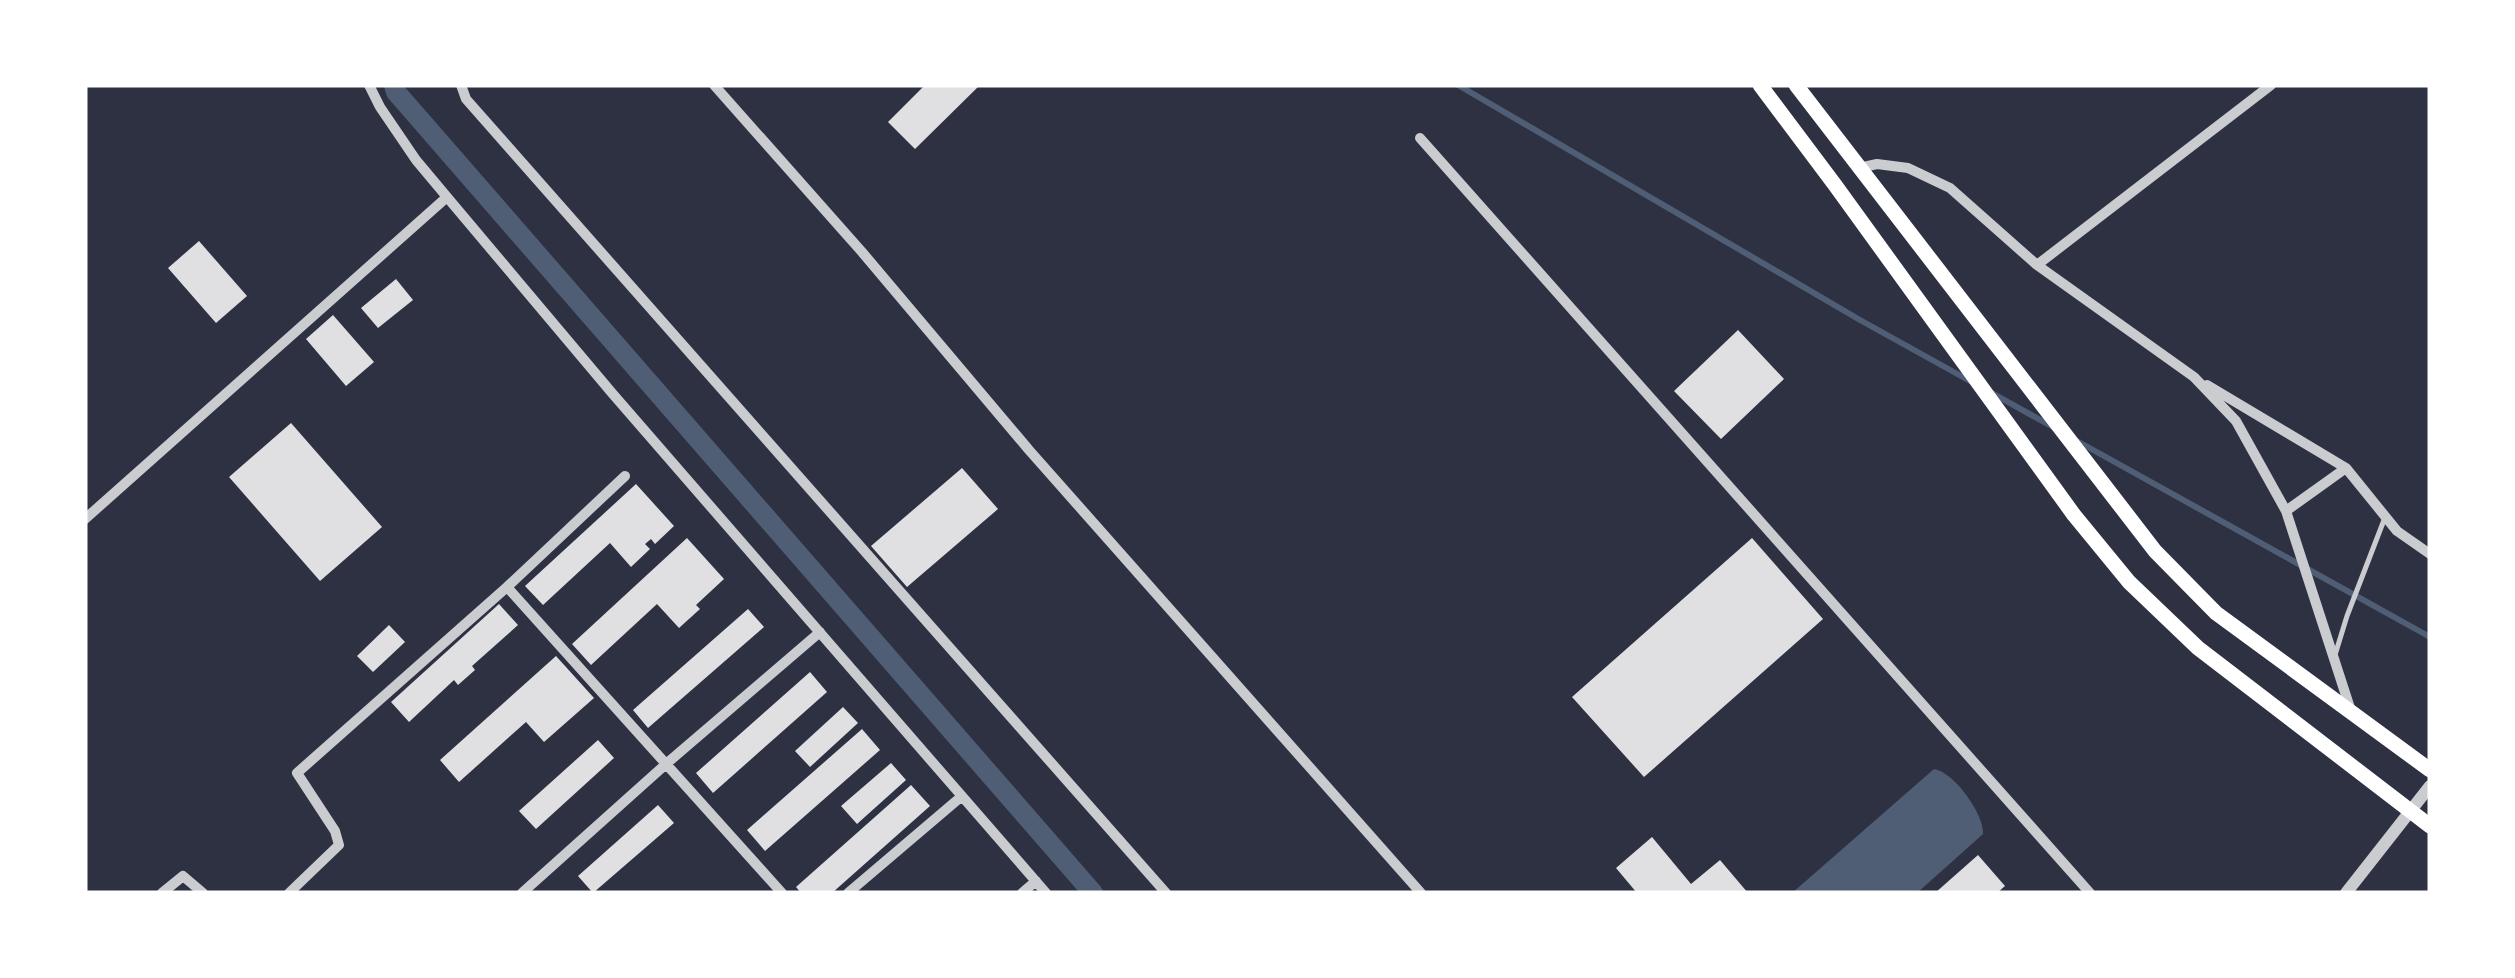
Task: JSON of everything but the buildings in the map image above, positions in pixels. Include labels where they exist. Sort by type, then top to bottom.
[{"type":"main road","points":[[1760,85],[2074,515],[2129,582],[2198,648],[2430,826]]},
{"type":"main road","points":[[1796,85],[2155,551],[2216,613],[2430,770]]},
{"type":"street","points":[[369,85],[416,160],[447,197],[1046,893]]},
{"type":"street","points":[[461,85],[466,99],[1166,893]]},
{"type":"street","points":[[714,85],[1421,893]]},
{"type":"street","points":[[2038,265],[2272,85]]},
{"type":"street","points":[[1420,138],[2090,893]]},
{"type":"street","points":[[1859,168],[1877,164],[1908,168],[1950,188],[2038,265],[2194,376],[2346,468],[2397,532],[2430,554]]},
{"type":"street","points":[[85,519],[447,197]]},
{"type":"street","points":[[2194,376],[2236,421],[2286,511],[2351,712]]},
{"type":"street","points":[[2286,511],[2346,468]]},
{"type":"street","points":[[289,893],[339,845],[335,831],[297,773],[507,587],[625,476]]},
{"type":"street","points":[[507,587],[782,893]]},
{"type":"street","points":[[522,893],[820,632]]},
{"type":"street","points":[[2346,893],[2430,786]]},
{"type":"street","points":[[848,893],[962,796]]},
{"type":"street","points":[[162,893],[183,876],[203,893]]},
{"type":"street","points":[[1022,893],[1036,881]]},
{"type":"lane","points":[[2333,661],[2346,616],[2386,517]]},
{"type":"water","points":[[1934,769],[1950,778],[1966,795],[1979,816],[1983,834],[1917,893],[1792,893]]},
{"type":"waterway","points":[[394,85],[396,92],[1093,893]]},
{"type":"waterway","points":[[1458,85],[1970,381]]},
{"type":"waterway","points":[[1990,392],[2053,427]]},
{"type":"waterway","points":[[2077,441],[2430,637]]}]
